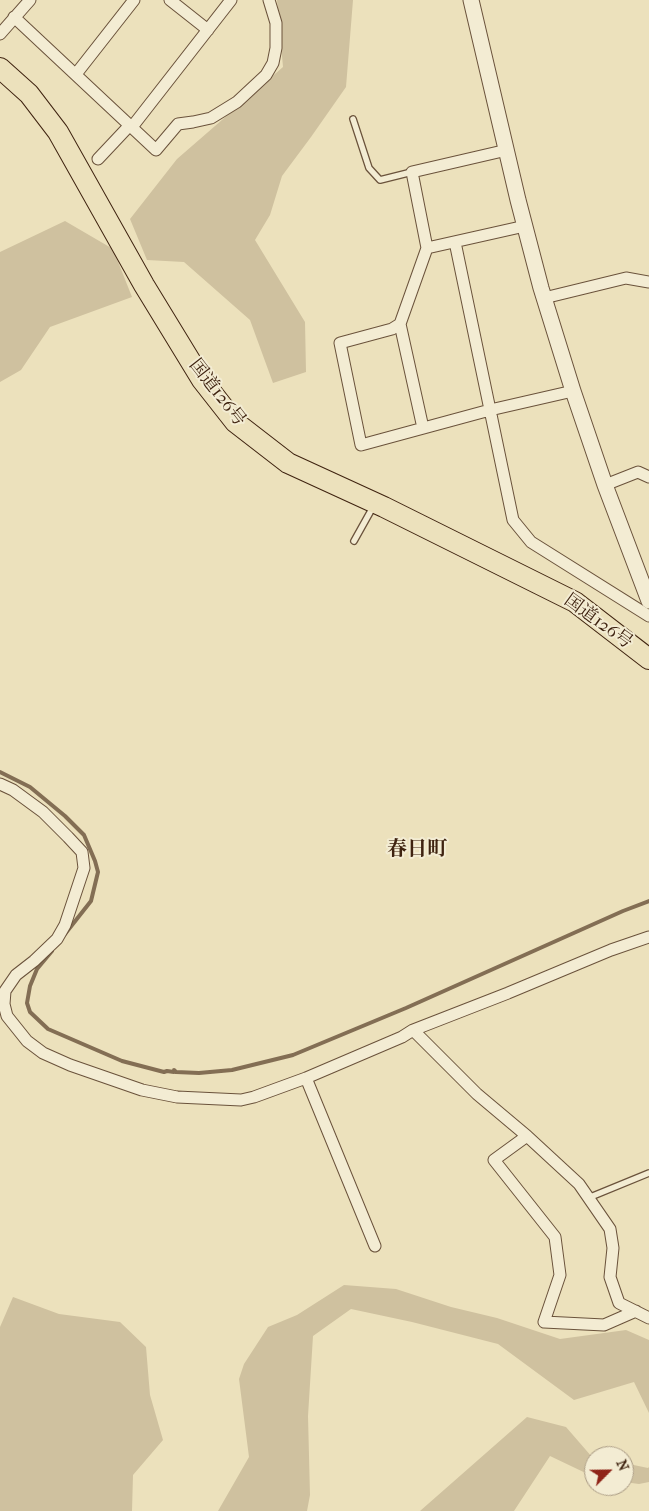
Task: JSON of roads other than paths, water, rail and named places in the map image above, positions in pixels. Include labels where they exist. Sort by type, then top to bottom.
[{"type":"highway","name":"国道126号","points":[[0,68],[29,94],[58,132],[148,293],[202,380],[235,422],[288,463],[375,503],[575,602],[649,659]]},
{"type":"street","points":[[0,34],[30,0]]},
{"type":"street","points":[[76,74],[134,0]]},
{"type":"street","points":[[170,0],[208,30]]},
{"type":"street","points":[[98,159],[131,126],[231,0]]},
{"type":"street","points":[[14,18],[156,150],[178,124],[211,118],[237,102],[266,75],[273,63],[276,48],[276,23],[269,0]]},
{"type":"street","points":[[471,0],[544,298],[605,485],[642,574],[649,601]]},
{"type":"street","points":[[423,428],[400,324],[427,248],[412,172],[507,150]]},
{"type":"street","points":[[427,248],[525,226]]},
{"type":"street","points":[[455,242],[514,520],[532,542],[649,616]]},
{"type":"street","points":[[544,298],[626,278],[649,282]]},
{"type":"street","points":[[400,324],[392,328],[340,342],[361,445],[490,410],[573,391]]},
{"type":"street","points":[[605,485],[638,472],[649,476]]},
{"type":"street","points":[[0,784],[13,790],[43,812],[68,836],[82,852],[84,868],[57,939],[16,975],[5,991],[4,1004],[7,1016],[27,1041],[43,1053],[78,1068],[142,1090],[176,1097],[241,1100],[254,1097],[306,1078],[402,1037],[413,1030],[611,950],[649,937]]},
{"type":"street","points":[[413,1030],[478,1094],[579,1184],[610,1229],[613,1248],[610,1277],[619,1302],[649,1318]]},
{"type":"street","points":[[306,1078],[375,1246]]},
{"type":"street","points":[[527,1136],[494,1160],[555,1237],[560,1275],[544,1322],[604,1325],[636,1311]]},
{"type":"lane","points":[[353,118],[369,168],[380,180],[412,172]]},
{"type":"lane","points":[[354,541],[375,503]]},
{"type":"lane","points":[[588,1198],[649,1173]]},
{"type":"waterway","points":[[0,772],[30,787],[65,816],[84,835],[95,861],[98,872],[91,901],[65,934]]},
{"type":"waterway","points":[[52,951],[37,969],[30,986],[27,1003],[30,1012],[48,1029],[122,1061],[164,1072],[174,1072],[174,1070],[176,1072],[199,1073],[232,1070],[293,1055],[406,1008],[649,901]]},
{"type":"district","name":"春日町","points":[[417,850]]}]
